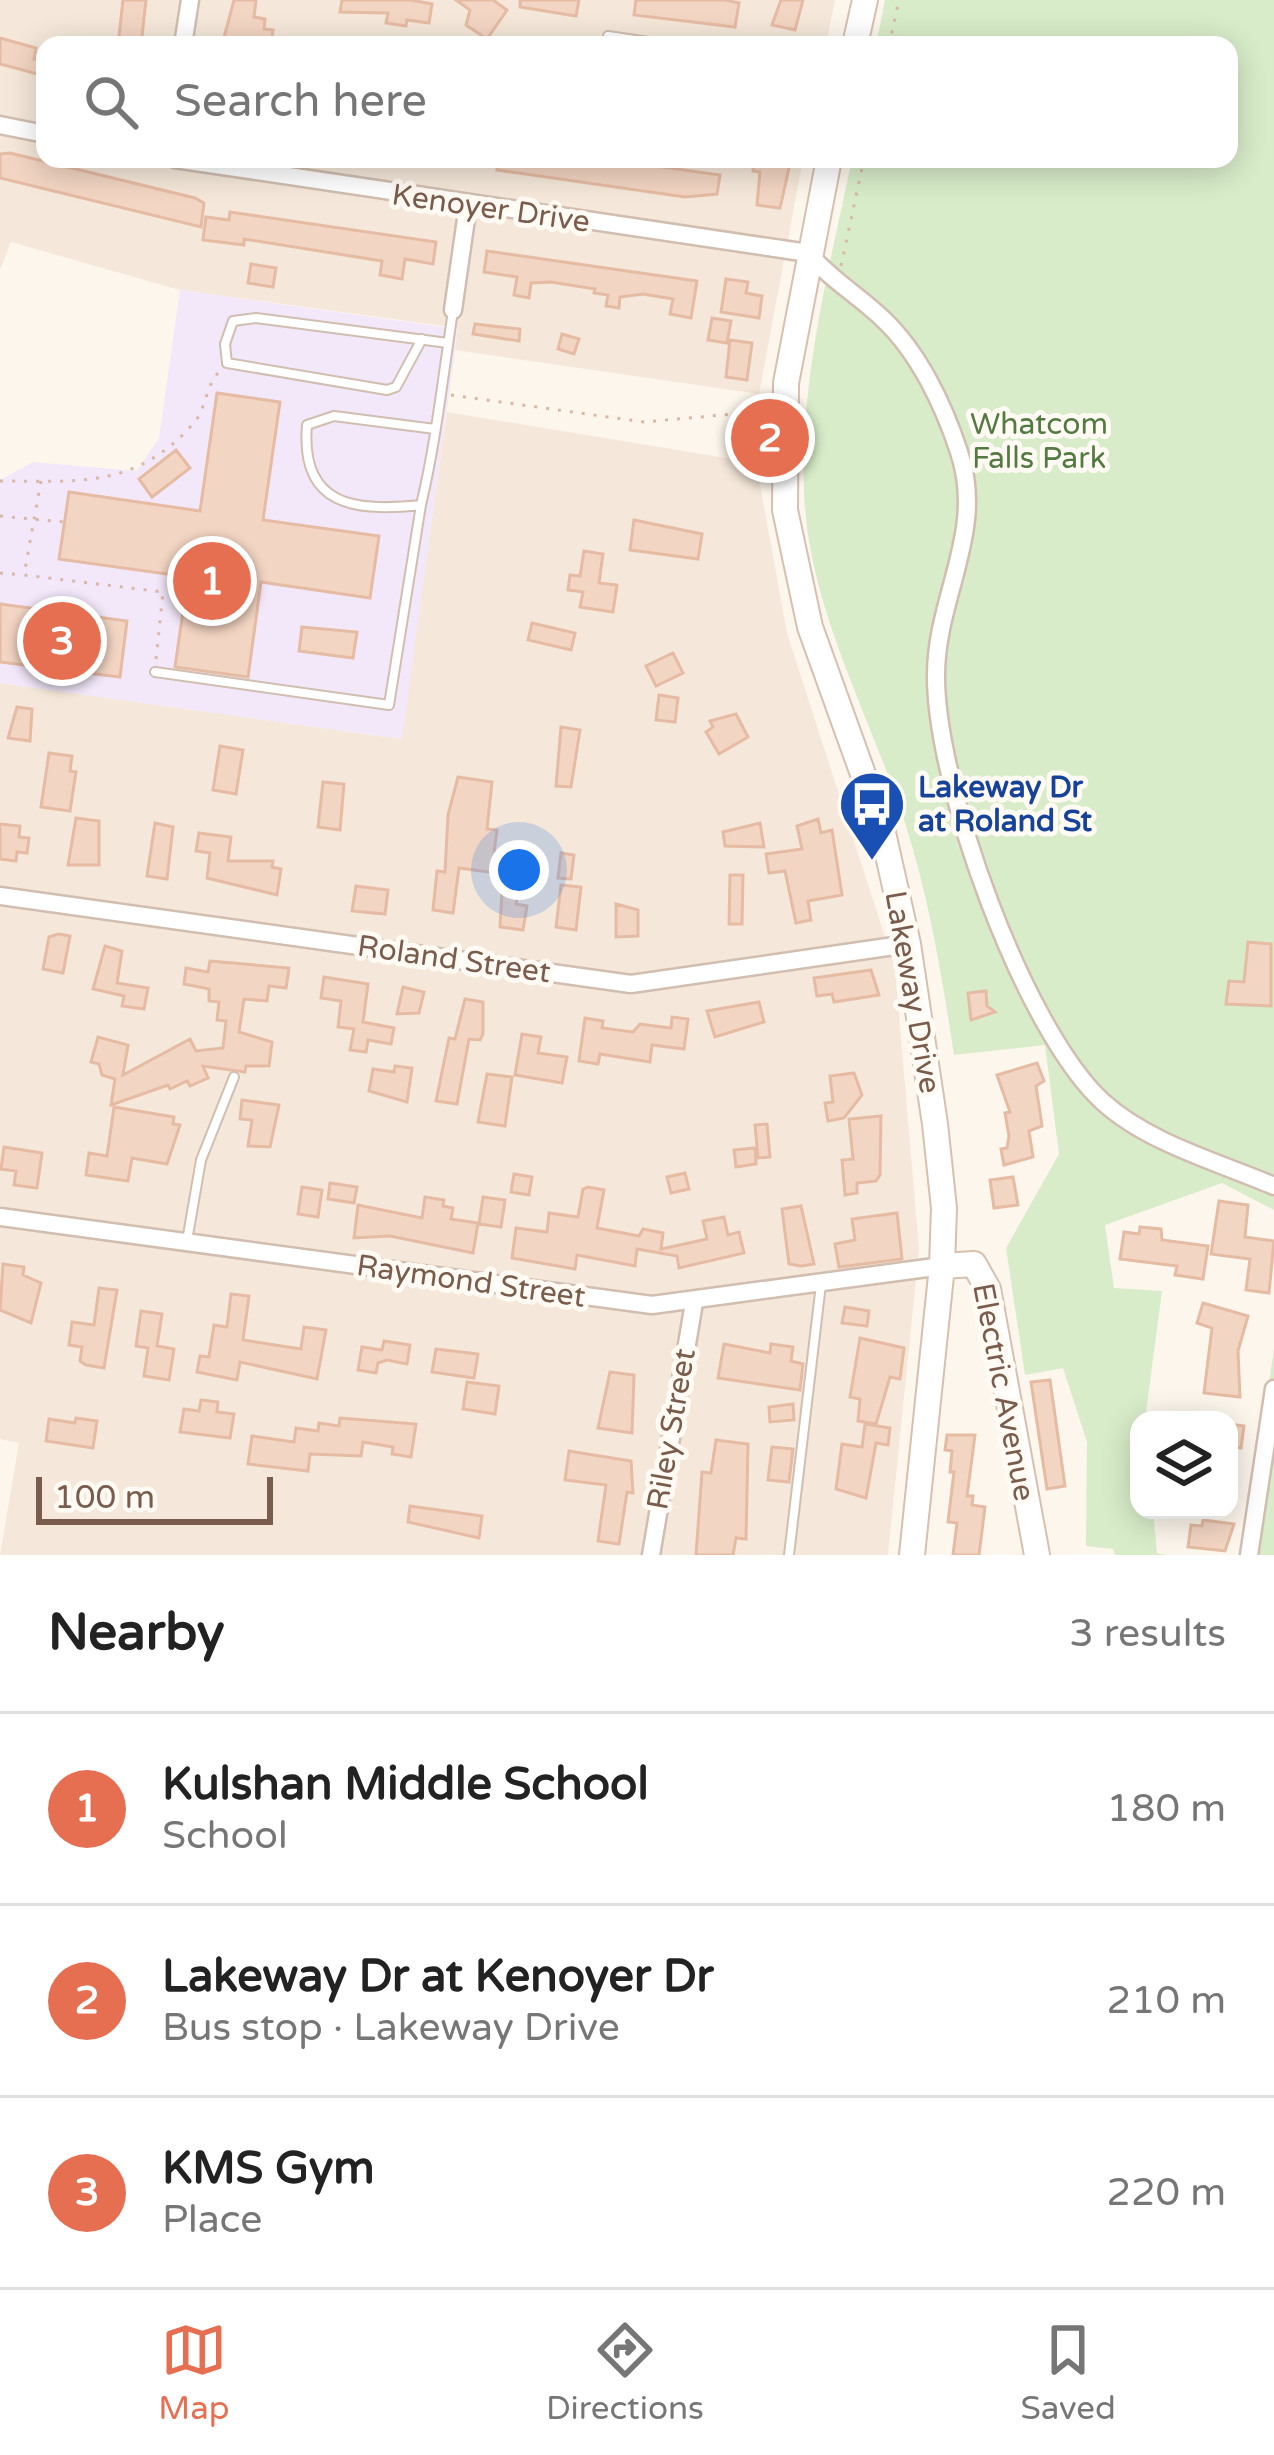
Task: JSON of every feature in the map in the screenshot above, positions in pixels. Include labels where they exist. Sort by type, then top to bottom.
[{"type":"main road","points":[[857,36],[865,0]]},
{"type":"main road","name":"Lakeway Drive","points":[[827,168],[786,383],[789,542],[810,627],[881,824],[908,944],[944,1208],[912,1555]]},
{"type":"main road","name":"Electric Avenue","points":[[942,1266],[974,1264],[988,1289],[1037,1555]]},
{"type":"street","points":[[184,36],[190,0]]},
{"type":"street","points":[[0,125],[36,132]]},
{"type":"street","name":"Kenoyer Drive","points":[[233,168],[808,253]]},
{"type":"street","points":[[453,310],[468,205]]},
{"type":"street","points":[[808,253],[832,281],[886,321],[907,348],[959,451],[970,513],[943,628],[937,691],[976,861],[1047,1034],[1080,1078],[1126,1120],[1274,1186]]},
{"type":"street","name":"Roland Street","points":[[0,896],[631,984],[908,944]]},
{"type":"street","name":"Raymond Street","points":[[0,1217],[652,1305],[694,1303],[942,1266]]},
{"type":"street","name":"Riley Street","points":[[651,1555],[694,1303]]},
{"type":"street","points":[[1249,1555],[1274,1389]]},
{"type":"lane","points":[[155,672],[389,705],[453,310]]},
{"type":"lane","points":[[422,339],[396,387],[387,390],[227,363],[225,344],[233,321],[256,318],[422,339],[448,343]]},
{"type":"lane","points":[[421,505],[377,506],[325,494],[306,465],[308,425],[334,416],[435,429]]},
{"type":"lane","points":[[187,1242],[200,1160],[234,1077]]},
{"type":"lane","points":[[789,1555],[821,1284]]},
{"type":"path","points":[[891,36],[899,0]]},
{"type":"path","points":[[835,268],[841,267],[862,168]]},
{"type":"path","points":[[0,481],[110,481],[172,443],[197,421],[212,380],[227,363]]},
{"type":"path","points":[[440,393],[644,422],[756,412],[766,419]]},
{"type":"path","points":[[24,575],[30,520],[41,481]]},
{"type":"path","points":[[0,516],[64,522]]},
{"type":"path","points":[[0,573],[163,592],[155,672]]},
{"type":"shaded area","points":[[0,0],[835,0],[828,36],[36,36],[36,168],[801,168],[759,394],[455,350],[458,328],[180,290],[11,242],[0,270]]},
{"type":"shaded area","points":[[180,290],[458,329],[402,739],[0,683],[0,480],[33,462],[137,471],[159,438]]},
{"type":"shaded area","points":[[447,412],[756,463],[787,633],[895,968],[919,1249],[888,1555],[0,1555],[19,1443],[0,1439],[0,683],[401,739]]},
{"type":"green space","name":"Whatcom Falls Park","points":[[885,0],[1274,0],[1274,1210],[1222,1183],[1105,1225],[1114,1288],[1162,1291],[1146,1411],[1130,1411],[1130,1519],[1154,1519],[1157,1553],[1167,1555],[1115,1555],[1113,1549],[1086,1546],[1087,1442],[1063,1368],[1025,1375],[1006,1248],[1059,1154],[1045,1045],[954,1055],[914,851],[828,619],[817,577],[804,492],[807,407],[818,324],[850,168],[1238,168],[1238,36],[878,36]]},
{"type":"green space","points":[[1274,1349],[1274,1555],[1243,1555],[1244,1549]]},
{"type":"building","points":[[123,0],[146,0],[142,36],[119,36]]},
{"type":"building","points":[[234,0],[256,0],[254,17],[265,19],[264,29],[273,30],[272,36],[224,36]]},
{"type":"building","points":[[342,0],[432,4],[429,23],[407,20],[406,26],[386,23],[388,13],[340,12]]},
{"type":"building","points":[[456,0],[493,0],[507,10],[489,36],[482,36],[466,25],[470,10]]},
{"type":"building","points":[[520,0],[579,0],[576,16],[520,7]]},
{"type":"building","points":[[636,0],[739,3],[735,27],[634,15]]},
{"type":"building","points":[[781,0],[803,0],[795,30],[772,25]]},
{"type":"building","points":[[0,38],[36,48],[36,74],[0,64]]},
{"type":"building","points":[[0,154],[36,159],[36,168],[72,168],[195,198],[204,203],[201,227],[0,178]]},
{"type":"building","points":[[670,168],[720,175],[717,194],[685,197],[497,170]]},
{"type":"building","points":[[789,168],[780,208],[757,205],[760,172],[753,171]]},
{"type":"building","points":[[230,212],[436,242],[433,264],[405,259],[402,279],[380,275],[382,261],[244,239],[244,245],[203,240],[206,217],[229,220]]},
{"type":"building","points":[[487,251],[697,281],[691,318],[670,314],[673,299],[643,294],[620,297],[619,308],[606,306],[608,295],[594,293],[595,289],[551,282],[531,283],[529,298],[514,295],[517,277],[484,272]]},
{"type":"building","points":[[251,264],[276,268],[273,287],[248,283]]},
{"type":"building","points":[[726,279],[748,282],[746,293],[762,296],[759,318],[721,312]]},
{"type":"building","points":[[712,318],[731,321],[727,343],[708,340]]},
{"type":"building","points":[[475,324],[520,329],[519,341],[473,334]]},
{"type":"building","points":[[562,334],[579,339],[574,354],[558,349]]},
{"type":"building","points":[[730,340],[752,343],[747,380],[726,377]]},
{"type":"building","points":[[217,393],[280,402],[263,520],[379,536],[370,598],[261,582],[248,677],[175,667],[188,577],[59,559],[69,492],[200,511]]},
{"type":"building","points":[[176,450],[190,468],[152,497],[139,479]]},
{"type":"building","points":[[634,520],[702,534],[698,559],[630,550]]},
{"type":"building","points":[[584,551],[603,554],[599,583],[617,585],[613,612],[580,607],[583,592],[568,590],[570,575],[580,576]]},
{"type":"building","points":[[0,604],[127,621],[120,677],[0,662]]},
{"type":"building","points":[[532,623],[575,633],[571,650],[528,640]]},
{"type":"building","points":[[302,627],[357,632],[353,658],[299,651]]},
{"type":"building","points":[[673,653],[683,673],[656,686],[646,666]]},
{"type":"building","points":[[659,695],[678,698],[675,722],[656,720]]},
{"type":"building","points":[[17,707],[32,709],[30,741],[8,738]]},
{"type":"building","points":[[736,714],[748,737],[719,754],[706,732],[713,727],[710,721]]},
{"type":"building","points":[[561,727],[580,730],[571,787],[556,786]]},
{"type":"building","points":[[220,746],[243,750],[236,794],[213,790]]},
{"type":"building","points":[[49,753],[72,756],[70,771],[76,772],[70,811],[41,807]]},
{"type":"building","points":[[458,777],[492,782],[487,829],[497,830],[494,852],[524,857],[516,904],[527,906],[523,930],[500,927],[503,874],[459,868],[453,913],[433,910],[437,871],[445,872],[448,815]]},
{"type":"building","points":[[323,782],[344,784],[340,830],[318,827]]},
{"type":"building","points":[[76,818],[99,821],[99,865],[68,865]]},
{"type":"building","points":[[818,819],[821,833],[832,830],[842,895],[808,901],[811,920],[796,923],[785,871],[769,873],[766,854],[802,849],[797,826]]},
{"type":"building","points":[[155,823],[173,827],[167,879],[147,876]]},
{"type":"building","points":[[760,823],[764,847],[725,846],[723,832]]},
{"type":"building","points":[[0,824],[20,826],[19,837],[29,838],[27,853],[17,852],[16,861],[0,859]]},
{"type":"building","points":[[199,833],[231,837],[228,861],[273,861],[272,867],[281,869],[277,895],[207,878],[210,853],[196,851]]},
{"type":"building","points":[[561,853],[574,855],[571,879],[558,878]]},
{"type":"building","points":[[730,875],[743,875],[742,924],[729,924]]},
{"type":"building","points":[[561,885],[581,887],[576,930],[556,927]]},
{"type":"building","points":[[356,886],[388,890],[385,914],[352,911]]},
{"type":"building","points":[[616,904],[638,910],[638,936],[616,937]]},
{"type":"building","points":[[70,936],[63,973],[43,969],[49,937]]},
{"type":"building","points":[[1248,942],[1271,944],[1271,1006],[1226,1004],[1229,981],[1244,982]]},
{"type":"building","points":[[105,946],[122,951],[117,983],[148,988],[144,1009],[122,1006],[124,996],[93,989]]},
{"type":"building","points":[[210,961],[289,968],[286,988],[269,986],[267,1001],[244,999],[239,1032],[272,1042],[269,1066],[246,1066],[245,1072],[203,1066],[208,1078],[190,1086],[187,1081],[170,1089],[168,1085],[111,1105],[115,1079],[102,1075],[99,1064],[91,1062],[98,1037],[128,1045],[123,1075],[190,1039],[196,1051],[223,1048],[226,1021],[217,1020],[219,1002],[209,1001],[209,989],[184,984],[186,968],[208,972]]},
{"type":"building","points":[[871,970],[879,995],[834,1002],[832,994],[817,996],[814,978]]},
{"type":"building","points":[[324,977],[368,984],[363,1022],[394,1028],[391,1044],[368,1040],[366,1052],[350,1050],[354,1029],[338,1027],[341,1001],[321,998]]},
{"type":"building","points":[[403,987],[424,992],[419,1013],[397,1014]]},
{"type":"building","points":[[986,991],[987,1006],[995,1012],[971,1020],[968,993]]},
{"type":"building","points":[[465,999],[483,1002],[483,1034],[480,1040],[469,1039],[457,1104],[436,1101],[449,1038],[455,1039]]},
{"type":"building","points":[[759,1002],[764,1022],[715,1037],[707,1011]]},
{"type":"building","points":[[672,1017],[688,1019],[684,1049],[652,1045],[650,1062],[600,1054],[598,1064],[579,1061],[585,1018],[603,1021],[602,1028],[633,1032],[640,1024],[671,1028]]},
{"type":"building","points":[[522,1034],[541,1037],[538,1053],[567,1057],[562,1083],[515,1075]]},
{"type":"building","points":[[1037,1063],[1044,1081],[1036,1086],[1042,1126],[1029,1131],[1033,1157],[1004,1165],[1001,1149],[1007,1148],[1009,1136],[1005,1113],[1010,1112],[997,1075]]},
{"type":"building","points":[[395,1066],[412,1068],[407,1102],[369,1091],[373,1069],[394,1072]]},
{"type":"building","points":[[854,1073],[862,1095],[844,1118],[828,1121],[825,1103],[833,1102],[830,1076]]},
{"type":"building","points":[[487,1074],[512,1077],[505,1126],[478,1122]]},
{"type":"building","points":[[242,1100],[279,1105],[270,1147],[248,1146],[252,1120],[240,1119]]},
{"type":"building","points":[[114,1107],[174,1117],[173,1124],[180,1125],[167,1164],[132,1158],[128,1181],[86,1175],[89,1153],[107,1156]]},
{"type":"building","points":[[881,1116],[880,1175],[876,1181],[857,1183],[857,1193],[845,1195],[842,1160],[853,1159],[849,1119]]},
{"type":"building","points":[[767,1124],[770,1157],[758,1158],[755,1125]]},
{"type":"building","points":[[4,1147],[42,1153],[37,1188],[14,1185],[16,1171],[1,1169]]},
{"type":"building","points":[[755,1148],[756,1164],[736,1167],[734,1150]]},
{"type":"building","points":[[685,1173],[689,1189],[671,1193],[667,1177]]},
{"type":"building","points":[[514,1174],[532,1177],[529,1195],[511,1192]]},
{"type":"building","points":[[1013,1177],[1018,1205],[994,1208],[990,1180]]},
{"type":"building","points":[[330,1183],[357,1187],[354,1203],[328,1199]]},
{"type":"building","points":[[302,1187],[322,1190],[318,1217],[298,1214]]},
{"type":"building","points":[[583,1189],[604,1190],[597,1228],[639,1236],[643,1229],[663,1233],[661,1249],[707,1239],[703,1221],[724,1217],[728,1235],[739,1232],[744,1253],[679,1268],[677,1256],[637,1249],[635,1266],[577,1255],[575,1269],[512,1258],[516,1228],[547,1232],[549,1213],[578,1217]]},
{"type":"building","points":[[425,1197],[444,1200],[443,1206],[453,1208],[451,1219],[478,1223],[473,1253],[390,1236],[354,1238],[358,1205],[422,1218]]},
{"type":"building","points":[[483,1197],[505,1200],[501,1227],[479,1224]]},
{"type":"building","points":[[1219,1201],[1248,1205],[1245,1237],[1274,1241],[1269,1293],[1246,1290],[1250,1259],[1211,1254]]},
{"type":"building","points":[[801,1206],[814,1264],[801,1266],[789,1264],[782,1209]]},
{"type":"building","points":[[897,1213],[902,1259],[839,1267],[835,1244],[855,1240],[852,1219]]},
{"type":"building","points":[[1140,1227],[1161,1229],[1162,1240],[1208,1246],[1203,1279],[1175,1275],[1177,1266],[1120,1259],[1124,1232],[1139,1234]]},
{"type":"building","points":[[3,1264],[24,1267],[23,1275],[41,1283],[31,1323],[0,1310]]},
{"type":"building","points":[[99,1288],[117,1290],[104,1368],[86,1365],[80,1361],[82,1347],[69,1345],[72,1322],[94,1325]]},
{"type":"building","points":[[231,1294],[249,1296],[243,1340],[301,1349],[304,1327],[326,1330],[317,1379],[240,1362],[237,1380],[197,1372],[200,1356],[209,1357],[214,1325],[227,1327]]},
{"type":"building","points":[[1203,1303],[1248,1316],[1238,1351],[1240,1397],[1204,1393],[1212,1328],[1197,1323]]},
{"type":"building","points":[[845,1307],[869,1311],[867,1326],[842,1323]]},
{"type":"building","points":[[141,1311],[162,1314],[157,1346],[174,1349],[169,1380],[144,1376],[148,1348],[136,1346]]},
{"type":"building","points":[[860,1338],[904,1348],[900,1379],[890,1377],[876,1424],[858,1421],[860,1399],[850,1397]]},
{"type":"building","points":[[384,1341],[410,1345],[407,1364],[387,1360],[378,1363],[376,1373],[358,1370],[362,1347],[382,1350]]},
{"type":"building","points":[[724,1344],[770,1353],[771,1344],[793,1347],[791,1361],[803,1364],[800,1390],[718,1378]]},
{"type":"building","points":[[436,1349],[478,1354],[474,1378],[432,1372]]},
{"type":"building","points":[[610,1372],[634,1375],[632,1433],[598,1428]]},
{"type":"building","points":[[1050,1380],[1065,1486],[1047,1489],[1031,1382]]},
{"type":"building","points":[[467,1382],[499,1386],[495,1414],[463,1409]]},
{"type":"building","points":[[201,1400],[218,1402],[217,1412],[234,1414],[230,1438],[180,1432],[184,1409],[199,1411]]},
{"type":"building","points":[[793,1404],[794,1420],[770,1422],[769,1407]]},
{"type":"building","points":[[76,1418],[97,1421],[93,1448],[46,1441],[49,1419],[75,1423]]},
{"type":"building","points":[[340,1418],[416,1424],[411,1457],[392,1454],[393,1447],[363,1442],[361,1456],[310,1454],[308,1471],[248,1464],[252,1436],[294,1442],[296,1428],[318,1431],[319,1423],[339,1426]]},
{"type":"building","points":[[865,1424],[890,1428],[888,1445],[876,1443],[866,1498],[836,1489],[842,1444],[862,1447]]},
{"type":"building","points":[[1238,1425],[1244,1426],[1238,1448]]},
{"type":"building","points":[[947,1435],[975,1435],[967,1496],[973,1496],[972,1505],[985,1507],[979,1555],[953,1555],[957,1523],[948,1522],[954,1472],[950,1472],[952,1451],[945,1450]]},
{"type":"building","points":[[716,1440],[748,1444],[746,1539],[736,1538],[733,1555],[696,1555],[702,1472],[711,1473]]},
{"type":"building","points":[[772,1447],[793,1449],[789,1482],[768,1480]]},
{"type":"building","points":[[569,1451],[631,1461],[633,1493],[627,1492],[619,1544],[598,1541],[606,1485],[565,1480]]},
{"type":"building","points":[[410,1506],[482,1516],[479,1538],[408,1522]]},
{"type":"building","points":[[1203,1520],[1234,1524],[1225,1551],[1188,1547],[1191,1525],[1202,1526]]},
{"type":"place","name":"Lakeway Dr at Kenoyer Dr","points":[[770,438]]},
{"type":"place","name":"Kulshan Middle School","points":[[212,581]]},
{"type":"place","name":"KMS Gym","points":[[62,641]]},
{"type":"place","name":"Lakeway Dr at Roland St","points":[[872,863]]}]
